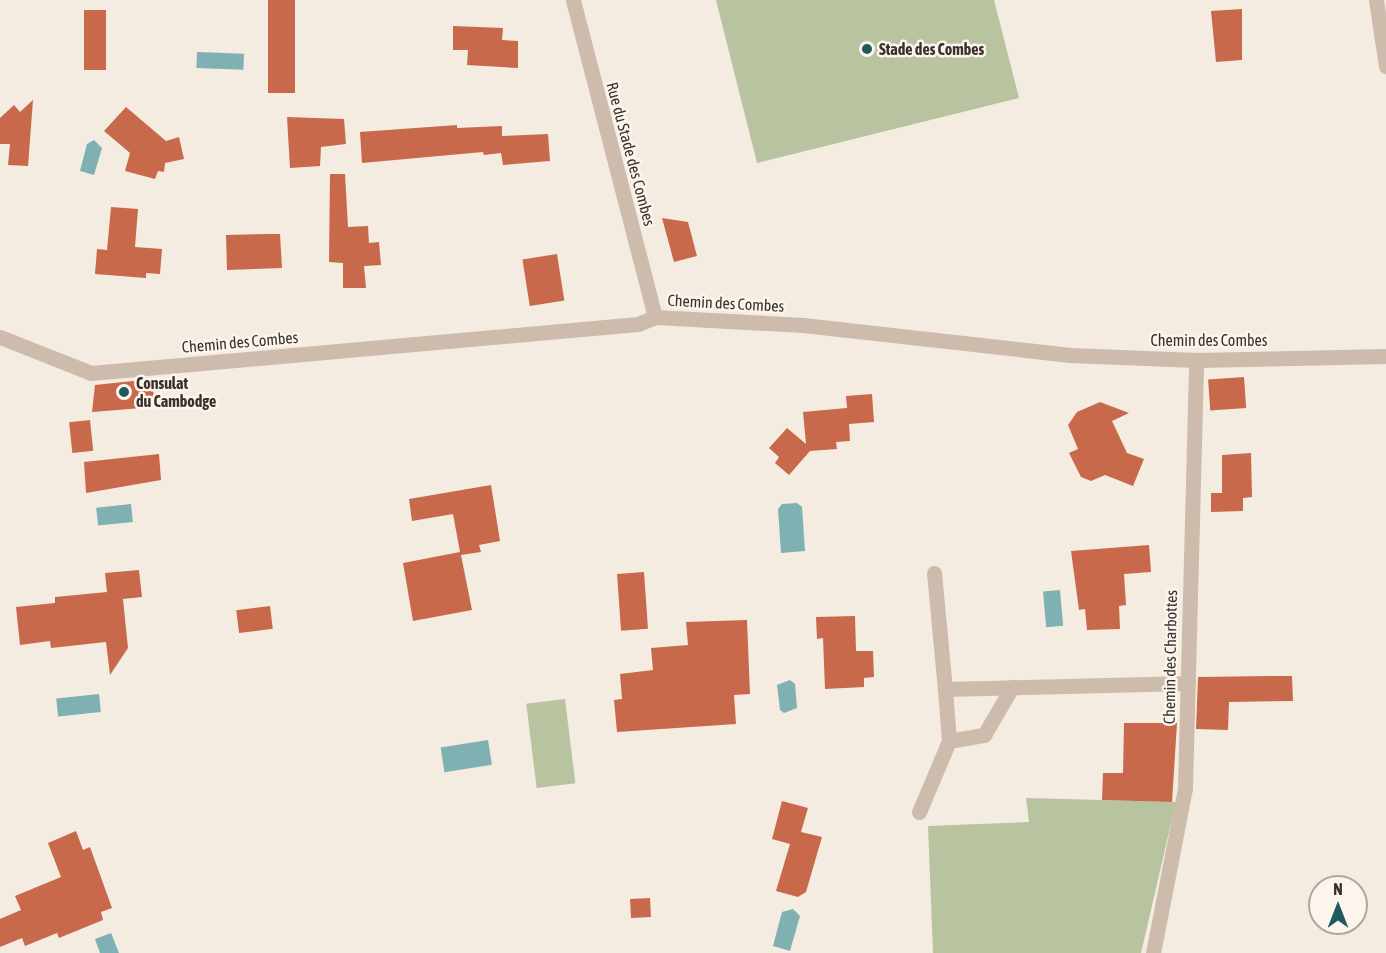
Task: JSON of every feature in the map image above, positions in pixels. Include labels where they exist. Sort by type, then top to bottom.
[{"type":"street","name":"Rue du Stade des Combes","points":[[573,0],[655,317]]},
{"type":"street","points":[[1376,0],[1386,66]]},
{"type":"street","name":"Chemin des Combes","points":[[0,337],[92,373],[638,324],[655,317],[803,325],[1070,355],[1196,360],[1386,356]]},
{"type":"street","name":"Chemin des Charbottes","points":[[1153,953],[1185,788],[1196,360]]},
{"type":"street","points":[[919,812],[949,741],[934,573]]},
{"type":"street","points":[[945,689],[1188,683]]},
{"type":"street","points":[[949,741],[984,735],[1012,687]]},
{"type":"green space","name":"Stade des Combes","points":[[716,0],[994,0],[1019,98],[757,163]]},
{"type":"green space","points":[[565,699],[575,783],[537,788],[526,704]]},
{"type":"green space","points":[[1026,798],[1176,802],[1141,953],[933,953],[928,826],[1029,822]]},
{"type":"water","points":[[197,52],[244,54],[243,70],[196,68]]},
{"type":"water","points":[[94,140],[102,148],[94,175],[80,171],[87,144]]},
{"type":"water","points":[[797,503],[802,507],[805,551],[781,553],[778,509],[782,504]]},
{"type":"water","points":[[131,504],[133,522],[98,526],[96,508]]},
{"type":"water","points":[[1060,590],[1063,626],[1046,627],[1043,591]]},
{"type":"water","points":[[790,680],[795,684],[797,708],[784,713],[780,710],[777,685]]},
{"type":"water","points":[[99,694],[101,712],[58,716],[56,698]]},
{"type":"water","points":[[488,740],[492,765],[445,772],[441,748]]},
{"type":"water","points":[[793,909],[800,916],[790,951],[773,946],[782,912]]},
{"type":"water","points":[[111,933],[119,953],[100,953],[95,939]]},
{"type":"building","points":[[268,0],[295,0],[295,93],[268,93]]},
{"type":"building","points":[[1242,9],[1242,60],[1216,62],[1211,11]]},
{"type":"building","points":[[84,10],[106,10],[106,70],[84,70]]},
{"type":"building","points":[[453,26],[503,28],[502,40],[518,41],[518,68],[467,65],[468,50],[453,50]]},
{"type":"building","points":[[33,100],[28,166],[8,165],[10,144],[0,144],[0,118],[14,105],[20,112]]},
{"type":"building","points":[[126,107],[166,141],[179,137],[184,159],[165,163],[164,172],[158,171],[155,179],[125,171],[130,153],[104,131]]},
{"type":"building","points":[[287,117],[344,119],[346,144],[321,147],[320,166],[290,168]]},
{"type":"building","points":[[457,125],[457,128],[502,126],[502,136],[548,134],[550,161],[503,165],[501,153],[484,155],[483,152],[362,163],[360,132]]},
{"type":"building","points":[[330,174],[345,174],[348,227],[368,226],[369,243],[379,242],[381,265],[364,266],[366,288],[343,288],[343,263],[329,262]]},
{"type":"building","points":[[111,207],[138,209],[135,247],[162,249],[160,274],[146,273],[146,278],[95,274],[97,249],[107,250]]},
{"type":"building","points":[[662,218],[688,222],[697,256],[674,262]]},
{"type":"building","points":[[280,234],[282,268],[227,270],[226,235]]},
{"type":"building","points":[[557,254],[564,300],[530,306],[522,259]]},
{"type":"building","points":[[1244,377],[1246,408],[1210,410],[1208,380]]},
{"type":"building","points":[[152,379],[155,407],[92,412],[95,385]]},
{"type":"building","points":[[872,394],[874,422],[849,424],[850,441],[836,442],[837,449],[810,451],[789,475],[775,463],[779,457],[769,448],[787,428],[806,444],[803,412],[847,408],[846,396]]},
{"type":"building","points":[[1100,402],[1129,413],[1112,421],[1127,453],[1144,459],[1133,486],[1105,475],[1091,481],[1081,477],[1069,453],[1078,449],[1068,425],[1077,412]]},
{"type":"building","points":[[90,420],[93,451],[72,453],[69,422]]},
{"type":"building","points":[[1251,453],[1252,497],[1243,498],[1243,511],[1211,512],[1211,493],[1222,493],[1222,455]]},
{"type":"building","points":[[159,454],[161,480],[86,493],[84,462]]},
{"type":"building","points":[[491,485],[500,541],[479,545],[481,552],[461,555],[472,610],[413,621],[403,563],[460,552],[453,514],[412,521],[409,499]]},
{"type":"building","points":[[1149,545],[1151,572],[1124,574],[1126,605],[1119,606],[1120,629],[1087,630],[1085,609],[1079,610],[1071,551]]},
{"type":"building","points":[[139,570],[142,597],[123,599],[128,648],[110,675],[106,642],[51,648],[50,641],[20,645],[16,607],[55,603],[55,597],[107,592],[105,573]]},
{"type":"building","points":[[644,572],[648,629],[621,631],[617,574]]},
{"type":"building","points":[[270,606],[273,629],[239,633],[236,610]]},
{"type":"building","points":[[855,616],[856,651],[873,651],[874,677],[864,678],[864,687],[825,689],[823,638],[817,639],[816,617]]},
{"type":"building","points":[[747,620],[750,694],[734,695],[736,724],[617,732],[614,700],[622,699],[620,674],[653,670],[651,648],[688,645],[686,622]]},
{"type":"building","points":[[1292,676],[1293,701],[1229,702],[1228,730],[1196,729],[1198,677]]},
{"type":"building","points":[[1124,723],[1177,723],[1172,802],[1102,800],[1103,773],[1123,773]]},
{"type":"building","points":[[782,801],[808,808],[801,832],[822,837],[806,892],[798,897],[776,891],[790,844],[772,839]]},
{"type":"building","points":[[76,831],[83,850],[90,847],[112,908],[101,912],[103,920],[59,938],[57,933],[25,946],[22,938],[0,947],[0,919],[21,910],[15,896],[61,877],[48,843]]},
{"type":"building","points":[[650,898],[651,917],[631,918],[630,899]]},
{"type":"place","name":"Stade des Combes","points":[[867,49]]},
{"type":"place","name":"Consulat du Cambodge","points":[[124,392]]}]
